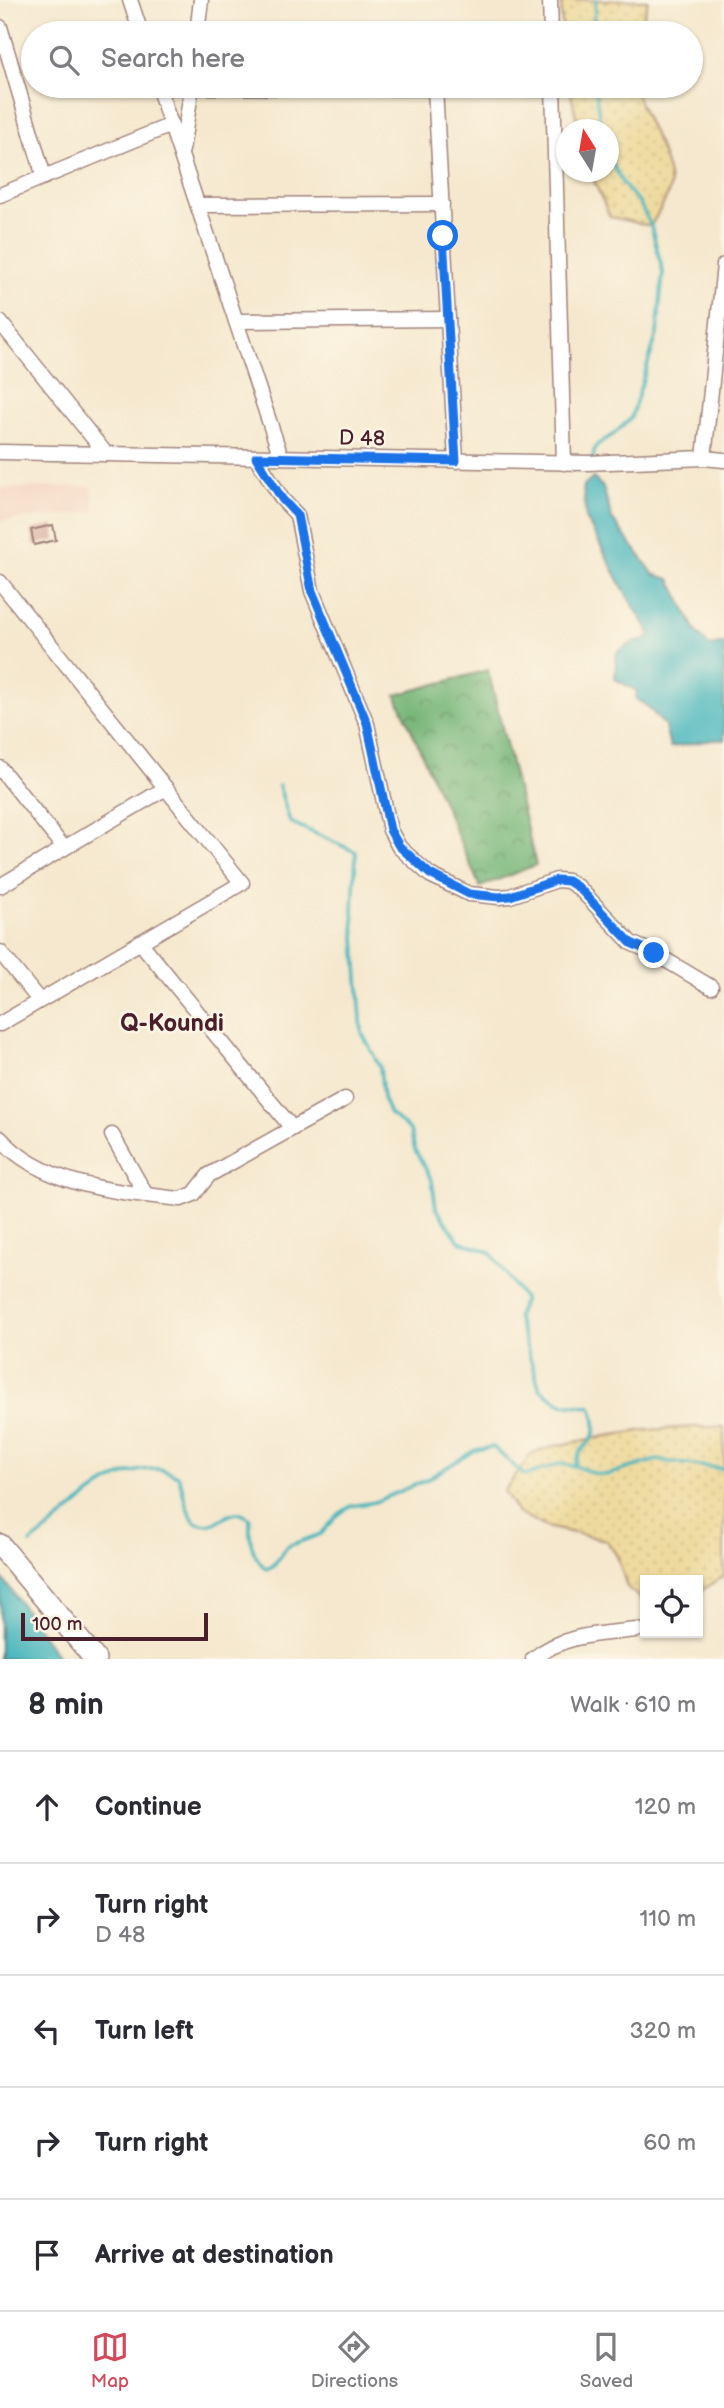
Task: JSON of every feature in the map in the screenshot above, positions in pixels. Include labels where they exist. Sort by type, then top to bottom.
[{"type":"highway","points":[[0,1545],[95,1659]]},
{"type":"street","points":[[130,0],[137,21]]},
{"type":"street","points":[[199,21],[201,0]]},
{"type":"street","points":[[550,0],[551,21]]},
{"type":"street","points":[[0,27],[44,177]]},
{"type":"street","points":[[162,98],[281,457]]},
{"type":"street","points":[[181,155],[190,98]]},
{"type":"street","points":[[436,98],[456,461]]},
{"type":"street","points":[[553,98],[565,463]]},
{"type":"street","points":[[0,195],[171,125]]},
{"type":"street","points":[[198,205],[442,204]]},
{"type":"street","points":[[704,458],[721,323],[724,265]]},
{"type":"street","points":[[236,321],[448,319]]},
{"type":"street","points":[[0,323],[107,454]]},
{"type":"street","name":"D 48","points":[[0,452],[565,463],[704,458],[724,460]]},
{"type":"street","points":[[256,457],[282,499],[297,515],[312,591],[367,723],[390,830],[399,846],[430,874],[469,894],[510,896],[557,880],[568,881],[579,888],[631,943],[654,953],[711,987]]},
{"type":"street","points":[[0,582],[242,883],[0,1024]]},
{"type":"street","points":[[0,768],[64,848]]},
{"type":"street","points":[[0,886],[166,788]]},
{"type":"street","points":[[140,942],[292,1128]]},
{"type":"street","points":[[0,952],[40,1000]]},
{"type":"street","points":[[0,1138],[13,1153],[35,1166],[76,1183],[181,1199],[194,1194],[209,1174],[345,1099]]},
{"type":"street","points":[[112,1135],[146,1195]]},
{"type":"street","points":[[533,1659],[547,1648],[574,1637],[637,1630]]},
{"type":"shaded area","points":[[92,486],[95,512],[0,521],[0,488]]},
{"type":"green space","points":[[488,670],[536,865],[480,887],[396,695]]},
{"type":"sand","points":[[562,0],[648,0],[642,21],[562,21]]},
{"type":"sand","points":[[572,98],[637,98],[667,168],[668,195],[651,226],[610,217],[594,182],[619,182],[619,119],[577,119]]},
{"type":"sand","points":[[724,1427],[724,1576],[703,1590],[703,1575],[640,1575],[640,1599],[627,1587],[617,1556],[606,1540],[546,1527],[517,1512],[504,1491],[532,1453],[559,1445],[646,1430]]},
{"type":"water","points":[[593,478],[603,487],[612,519],[653,574],[670,579],[697,633],[710,646],[724,643],[724,740],[670,747],[665,726],[648,707],[636,699],[637,691],[615,679],[617,652],[635,641],[646,639],[650,633],[586,518],[583,487]]},
{"type":"water","points":[[0,1574],[59,1659],[0,1659]]},
{"type":"building","points":[[53,525],[56,540],[34,545],[31,530]]},
{"type":"waterway","points":[[594,21],[596,0]]},
{"type":"waterway","points":[[597,98],[600,119]]},
{"type":"waterway","points":[[593,460],[597,445],[631,418],[657,334],[663,272],[651,226],[640,204],[619,176]]},
{"type":"waterway","points":[[279,786],[290,822],[356,852],[353,910],[362,1033],[380,1067],[383,1098],[390,1114],[410,1130],[415,1150],[432,1180],[436,1208],[459,1241],[490,1252],[524,1299],[517,1317],[540,1389],[561,1404],[591,1407],[595,1429],[575,1466]]},
{"type":"waterway","points":[[30,1543],[104,1485],[120,1476],[138,1471],[160,1469],[178,1476],[187,1506],[196,1523],[208,1525],[238,1513],[250,1519],[252,1546],[266,1569],[273,1566],[288,1546],[321,1534],[339,1514],[351,1506],[375,1502],[426,1480],[475,1450],[493,1447],[527,1475],[559,1464],[606,1475],[657,1460],[724,1469]]},
{"type":"district","name":"Q-Koundi","points":[[172,1023]]},
{"type":"route","points":[[443,236],[456,461],[256,457],[282,499],[297,515],[312,591],[367,723],[390,830],[399,846],[430,874],[469,894],[510,896],[557,880],[568,881],[579,888],[631,943],[654,953]]}]
